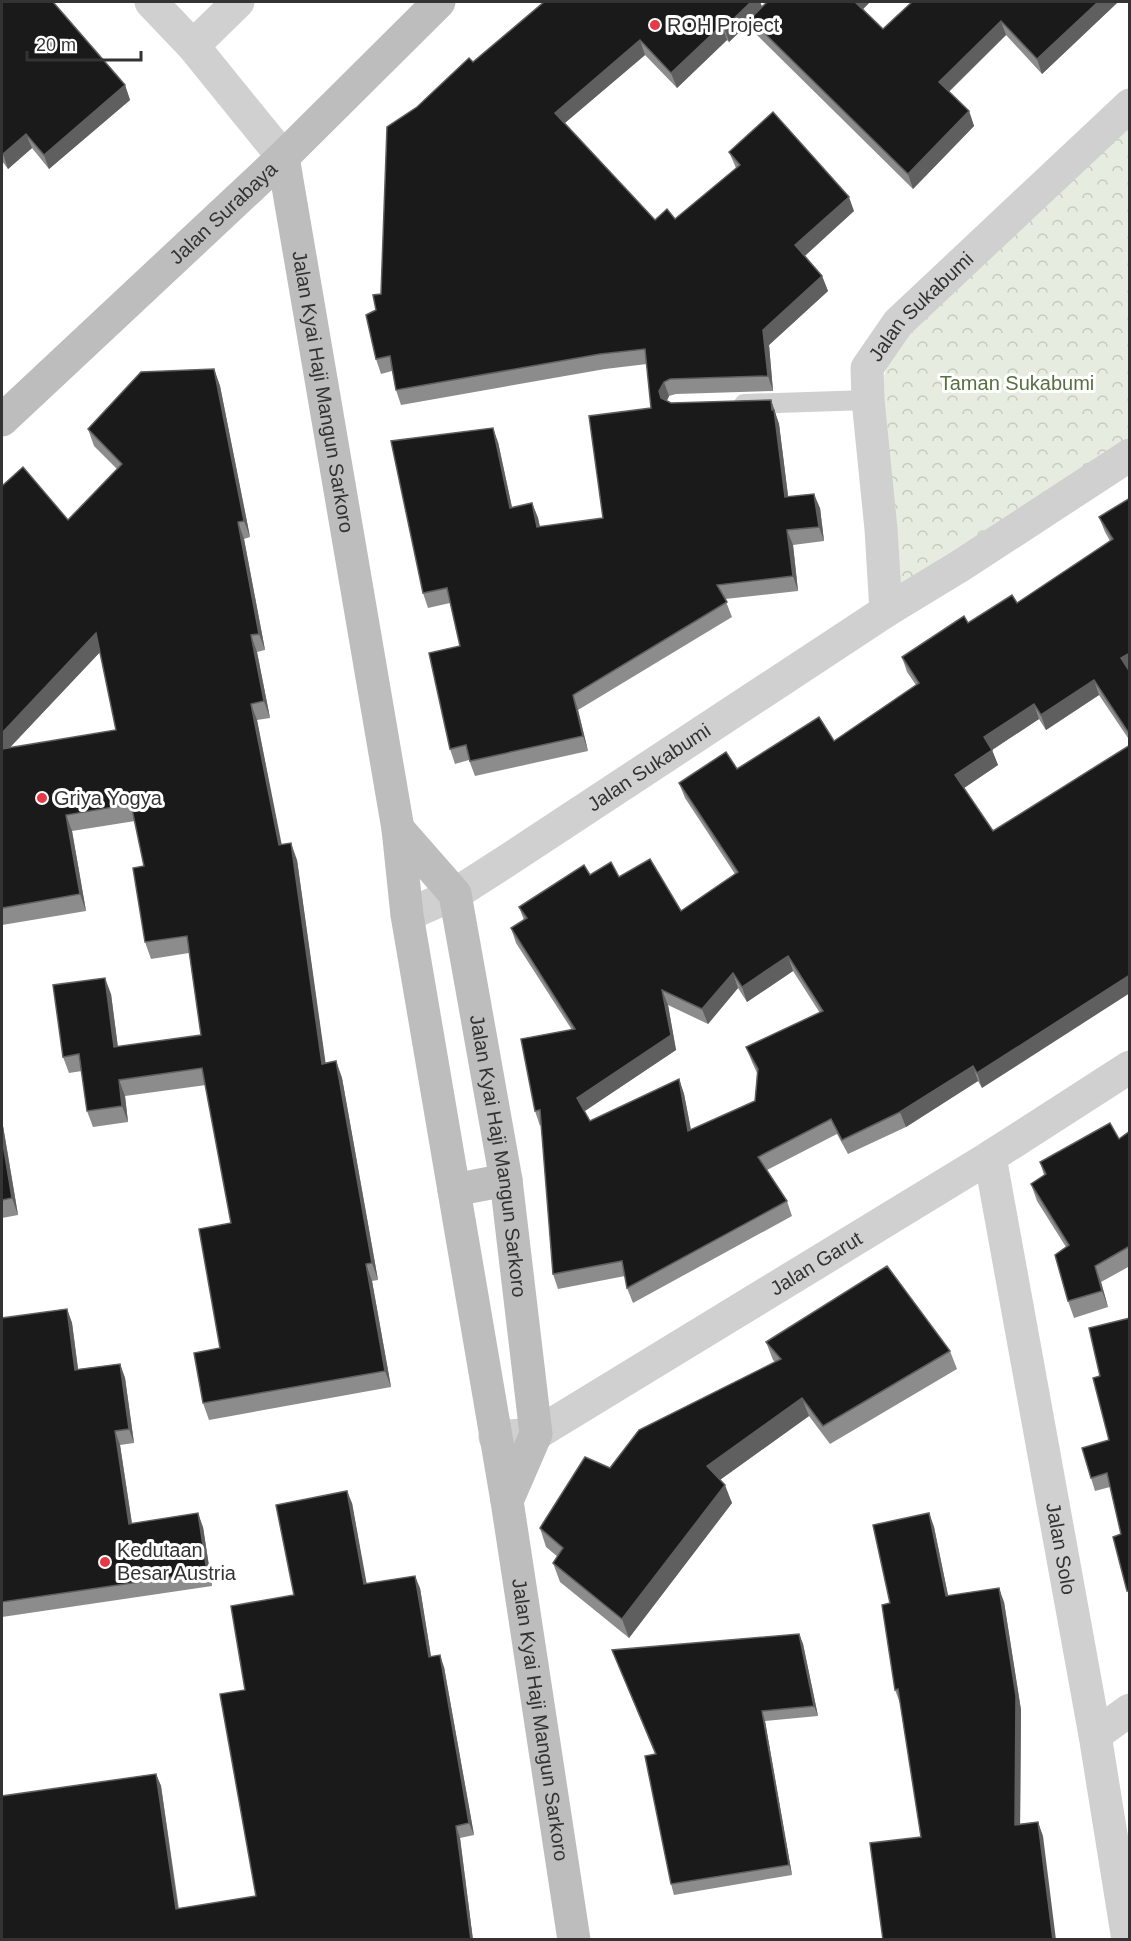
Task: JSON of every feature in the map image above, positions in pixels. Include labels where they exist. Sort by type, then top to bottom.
[{"type":"street","name":"Jalan Kyai Haji Mangun Sarkoro","points":[[151,2],[194,46],[283,157],[398,829],[407,915],[507,1501],[574,1940]]},
{"type":"street","points":[[194,46],[238,2]]},
{"type":"street","name":"Jalan Surabaya","points":[[2,420],[283,157],[439,2]]},
{"type":"street","name":"Jalan Sukabumi","points":[[886,611],[867,368],[898,323],[1129,107]]},
{"type":"street","name":"Jalan Sukabumi","points":[[407,915],[455,894],[886,611],[960,566],[1130,455]]},
{"type":"street","points":[[398,829],[455,894]]},
{"type":"street","name":"Jalan Kyai Haji Mangun Sarkoro","points":[[455,894],[506,1180],[536,1434]]},
{"type":"street","name":"Jalan Garut","points":[[495,1437],[536,1434],[990,1157],[1130,1067]]},
{"type":"street","name":"Jalan Solo","points":[[990,1157],[1095,1735],[1128,1940]]},
{"type":"street","points":[[454,1190],[506,1180]]},
{"type":"street","points":[[507,1501],[536,1434]]},
{"type":"street","points":[[1095,1735],[1130,1710]]},
{"type":"lane","points":[[723,404],[868,400]]},
{"type":"green space","name":"Taman Sukabumi","points":[[1130,127],[1129,443],[898,593],[876,406],[892,347]]},
{"type":"building","points":[[2,2],[53,2],[125,85],[44,155],[26,134],[2,153]]},
{"type":"building","points":[[544,2],[751,2],[724,28],[722,25],[671,73],[640,40],[555,113],[655,220],[667,209],[675,219],[740,165],[729,152],[773,112],[849,197],[795,245],[822,276],[763,330],[768,376],[670,379],[664,382],[659,391],[661,398],[671,403],[771,400],[785,497],[814,494],[819,527],[787,530],[793,576],[717,585],[727,602],[573,695],[583,736],[470,761],[466,745],[450,749],[429,653],[460,646],[447,588],[423,593],[391,441],[493,428],[510,508],[532,503],[537,527],[603,518],[589,416],[651,408],[645,349],[600,354],[396,390],[390,356],[376,359],[366,315],[376,310],[373,295],[381,294],[387,127],[417,107],[469,58],[473,62]]},
{"type":"building","points":[[767,2],[855,2],[883,29],[912,2],[1098,2],[1037,59],[1001,21],[939,82],[969,111],[908,174],[750,19]]},
{"type":"building","points":[[214,369],[244,521],[238,522],[259,634],[251,635],[264,701],[251,704],[279,845],[291,843],[322,1064],[336,1061],[372,1263],[366,1264],[385,1371],[203,1403],[194,1353],[220,1348],[199,1229],[231,1223],[202,1068],[119,1080],[122,1106],[87,1111],[79,1054],[63,1057],[53,985],[105,978],[114,1047],[201,1035],[187,936],[145,942],[133,868],[144,866],[131,804],[66,815],[80,894],[2,908],[2,749],[116,730],[96,633],[2,733],[2,486],[23,467],[68,520],[122,464],[88,429],[141,372]]},
{"type":"building","points":[[1130,498],[1130,653],[1121,658],[1130,672],[1130,735],[1094,680],[1041,715],[1034,704],[984,737],[992,750],[955,775],[993,831],[1130,745],[1130,975],[977,1073],[973,1066],[900,1112],[842,1140],[831,1119],[758,1157],[787,1201],[627,1288],[622,1261],[553,1274],[540,1110],[535,1111],[521,1039],[575,1029],[511,928],[527,918],[519,907],[584,865],[590,875],[611,862],[619,877],[650,859],[681,911],[738,872],[679,783],[726,752],[737,769],[819,717],[834,741],[919,683],[902,657],[964,616],[968,623],[1012,595],[1017,603],[1113,539],[1099,517]],"holes":[[[788,956],[823,1011],[746,1047],[758,1069],[755,1101],[688,1131],[679,1079],[590,1121],[577,1098],[671,1035],[662,990],[702,1009],[733,973],[742,987]]]},
{"type":"building","points":[[1110,1123],[1119,1139],[1130,1131],[1130,1246],[1095,1266],[1102,1291],[1068,1301],[1055,1255],[1069,1245],[1031,1184],[1046,1174],[1040,1162]]},
{"type":"building","points":[[2,1138],[12,1198],[2,1200]]},
{"type":"building","points":[[887,1266],[950,1351],[823,1426],[802,1398],[707,1466],[725,1485],[622,1619],[553,1563],[563,1548],[540,1528],[585,1457],[610,1468],[639,1430],[781,1359],[766,1342]]},
{"type":"building","points":[[67,1309],[75,1370],[120,1364],[129,1429],[115,1431],[129,1524],[198,1513],[207,1572],[2,1602],[2,1318]]},
{"type":"building","points":[[1130,1318],[1130,1590],[1127,1591],[1113,1537],[1121,1534],[1107,1473],[1091,1478],[1082,1448],[1109,1440],[1093,1378],[1100,1376],[1089,1328]]},
{"type":"building","points":[[347,1491],[364,1584],[415,1576],[429,1657],[440,1655],[469,1823],[456,1826],[471,1940],[2,1940],[2,1796],[156,1774],[176,1909],[256,1896],[220,1694],[245,1690],[231,1606],[294,1595],[276,1505]]},
{"type":"building","points":[[929,1513],[946,1596],[999,1588],[1016,1696],[1015,1825],[1038,1822],[1053,1940],[883,1940],[870,1843],[921,1837],[898,1689],[895,1690],[882,1605],[890,1603],[873,1525]]},
{"type":"building","points":[[799,1634],[814,1706],[762,1711],[789,1865],[671,1884],[645,1756],[656,1754],[612,1650]]},
{"type":"place","name":"ROH Project","points":[[655,25]]},
{"type":"place","name":"Griya Yogya","points":[[42,798]]},
{"type":"place","name":"Kedutaan Besar Austria","points":[[105,1562]]}]
